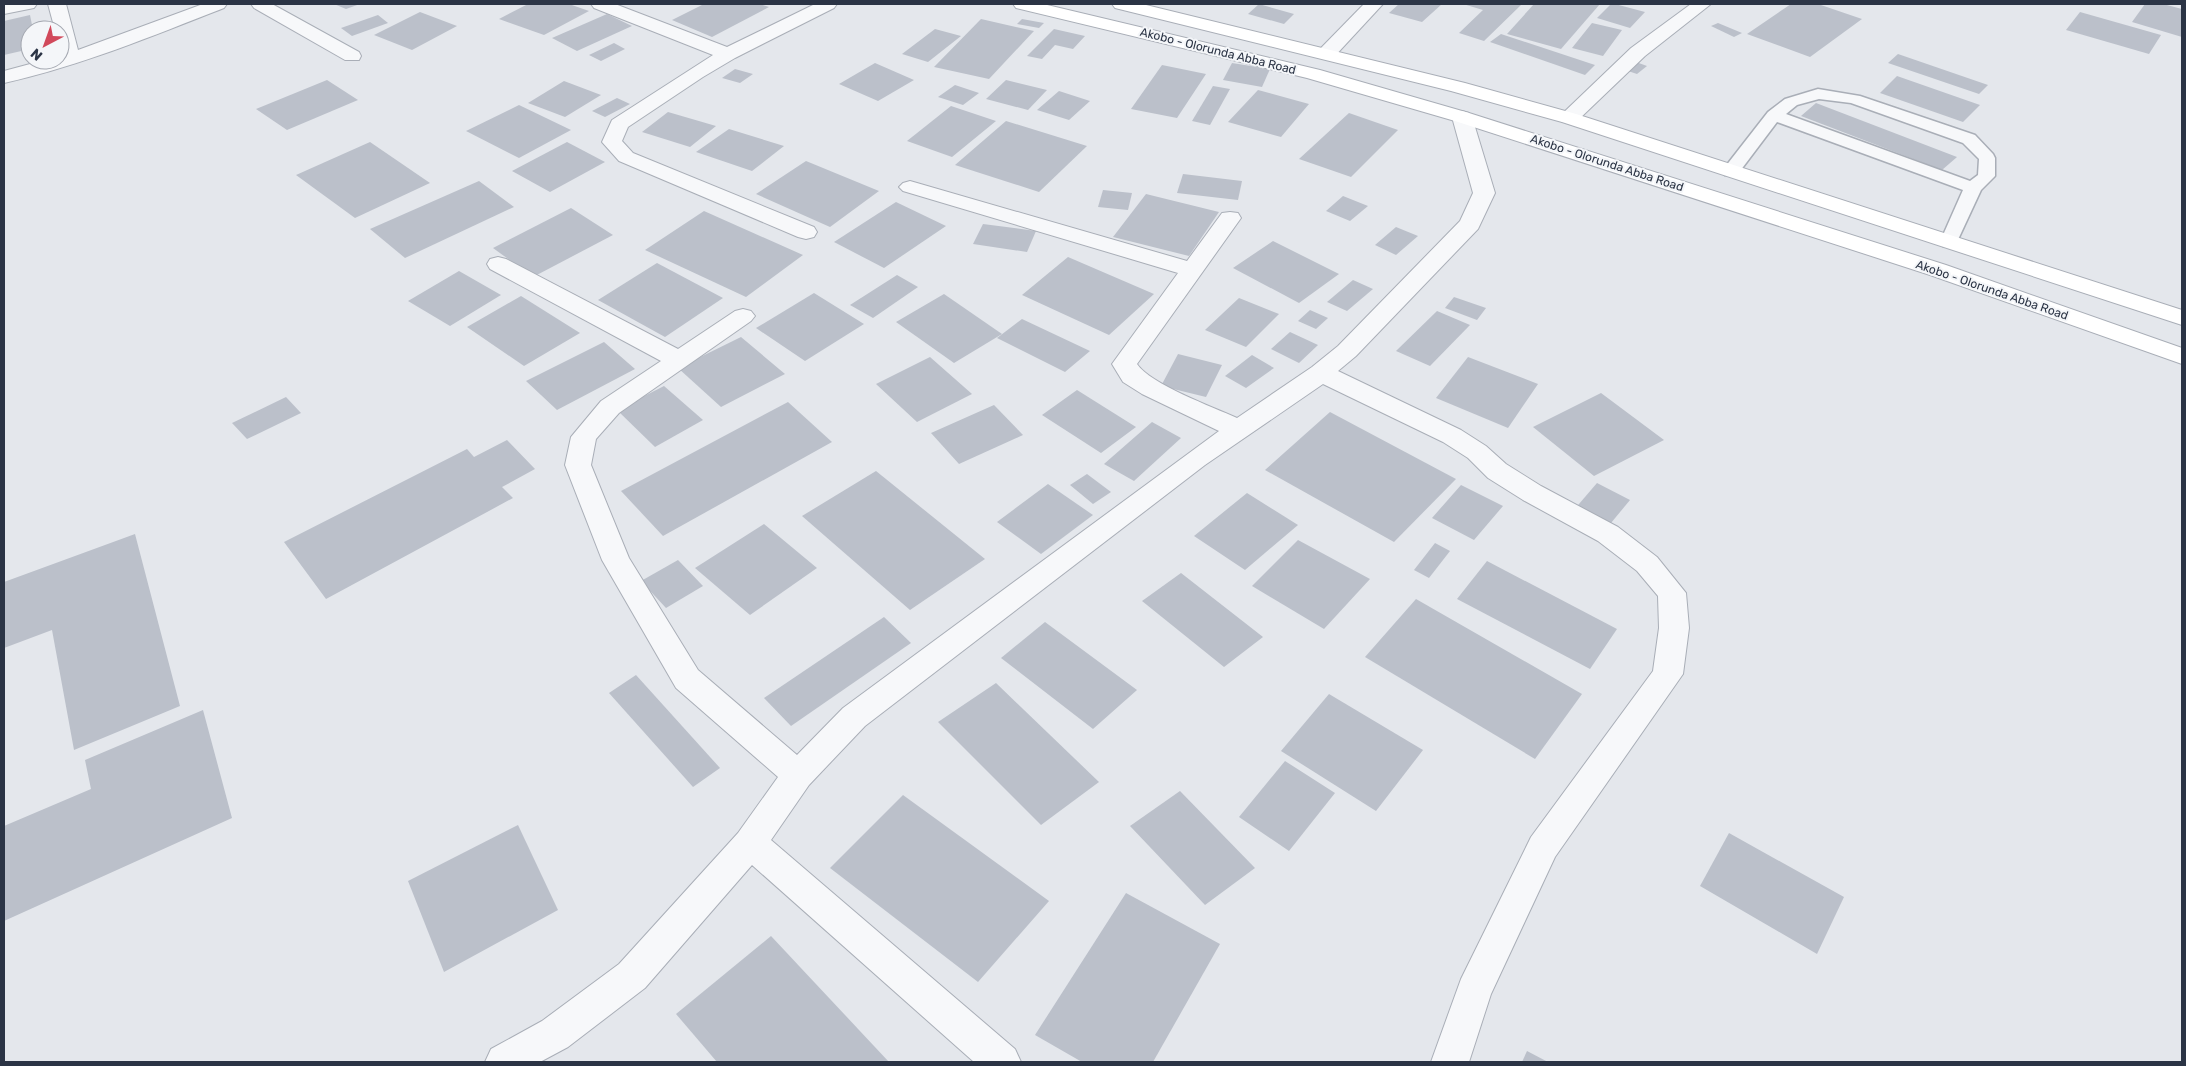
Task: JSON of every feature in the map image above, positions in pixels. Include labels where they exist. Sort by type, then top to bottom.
[{"type":"main road","name":"Akobo - Olorunda Abba Road","points":[[1022,4],[1313,74],[1462,117],[1938,270],[2182,356]]},
{"type":"main road","name":"Akobo - Olorunda Abba Road","points":[[1121,4],[1458,87],[1569,118],[2182,318]]},
{"type":"street","points":[[4,9],[28,4]]},
{"type":"street","points":[[56,4],[71,59]]},
{"type":"street","points":[[4,77],[71,59],[125,41],[218,4]]},
{"type":"street","points":[[260,4],[352,56]]},
{"type":"street","points":[[600,4],[728,54]]},
{"type":"street","points":[[806,232],[626,156],[612,142],[619,124],[728,54],[828,4]]},
{"type":"street","points":[[1326,54],[1374,4]]},
{"type":"street","points":[[1569,118],[1638,52],[1702,4]]},
{"type":"street","points":[[504,1062],[555,1034],[632,976],[750,843],[798,775],[854,717],[1196,459],[1321,373],[1347,351],[1470,224],[1484,193],[1462,117]]},
{"type":"street","points":[[910,187],[1192,270]]},
{"type":"street","points":[[1230,218],[1124,364],[1132,376],[1151,388],[1240,430]]},
{"type":"street","points":[[498,264],[679,360]]},
{"type":"street","points":[[743,316],[610,407],[584,437],[578,465],[616,560],[687,679],[798,775]]},
{"type":"street","points":[[1321,373],[1452,436],[1477,452],[1497,471],[1608,534],[1647,564],[1672,593],[1674,628],[1668,674],[1543,847],[1474,991],[1450,1062]]},
{"type":"street","points":[[750,843],[1002,1062]]},
{"type":"lane","points":[[1731,171],[1774,115],[1791,102],[1818,94],[1854,99],[1969,139],[1987,158],[1986,176],[1974,188],[1949,242]]},
{"type":"lane","points":[[1774,115],[1974,188]]},
{"type":"building","points":[[334,4],[360,4],[346,9]]},
{"type":"building","points":[[528,4],[569,4],[589,11],[544,35],[499,19]]},
{"type":"building","points":[[704,4],[760,4],[769,7],[712,37],[672,20]]},
{"type":"building","points":[[1259,4],[1294,14],[1284,24],[1248,14]]},
{"type":"building","points":[[1399,4],[1442,4],[1422,22],[1389,13]]},
{"type":"building","points":[[1463,4],[1521,5],[1484,41],[1459,33],[1483,10]]},
{"type":"building","points":[[1534,4],[1600,4],[1561,49],[1507,34]]},
{"type":"building","points":[[1611,4],[1645,12],[1630,28],[1597,18]]},
{"type":"building","points":[[1791,4],[1818,4],[1862,19],[1810,57],[1747,34]]},
{"type":"building","points":[[2145,4],[2163,4],[2182,9],[2182,37],[2132,22]]},
{"type":"building","points":[[420,12],[457,26],[412,50],[374,35]]},
{"type":"building","points":[[2080,12],[2161,35],[2149,54],[2066,30]]},
{"type":"building","points":[[607,14],[632,26],[577,51],[552,38]]},
{"type":"building","points":[[30,15],[31,20],[20,20],[20,51],[4,55],[4,21]]},
{"type":"building","points":[[378,15],[388,23],[352,36],[341,28]]},
{"type":"building","points":[[981,19],[1034,31],[989,79],[934,67]]},
{"type":"building","points":[[1022,19],[1044,23],[1039,28],[1017,24]]},
{"type":"building","points":[[1592,23],[1622,30],[1603,56],[1572,48]]},
{"type":"building","points":[[1718,23],[1742,33],[1734,37],[1711,26]]},
{"type":"building","points":[[935,29],[961,36],[928,62],[902,54]]},
{"type":"building","points":[[1054,29],[1085,36],[1073,49],[1055,45],[1042,59],[1027,56]]},
{"type":"building","points":[[1501,34],[1595,65],[1585,75],[1490,42]]},
{"type":"building","points":[[614,43],[625,49],[601,61],[589,55]]},
{"type":"building","points":[[1898,54],[1988,85],[1979,94],[1888,63]]},
{"type":"building","points":[[1636,62],[1647,66],[1637,74],[1625,70]]},
{"type":"building","points":[[875,63],[914,80],[878,101],[839,84]]},
{"type":"building","points":[[1232,63],[1270,69],[1262,87],[1223,80]]},
{"type":"building","points":[[1162,65],[1206,74],[1177,118],[1131,109]]},
{"type":"building","points":[[735,69],[753,74],[740,83],[722,78]]},
{"type":"building","points":[[1897,76],[1980,105],[1963,122],[1880,93]]},
{"type":"building","points":[[327,80],[358,100],[287,130],[256,109]]},
{"type":"building","points":[[1006,80],[1047,90],[1028,110],[986,99]]},
{"type":"building","points":[[564,81],[601,95],[565,117],[528,103]]},
{"type":"building","points":[[955,85],[979,93],[963,105],[938,97]]},
{"type":"building","points":[[1213,86],[1230,89],[1210,125],[1192,121]]},
{"type":"building","points":[[1258,90],[1309,104],[1281,137],[1228,122]]},
{"type":"building","points":[[1059,91],[1090,101],[1069,120],[1037,110]]},
{"type":"building","points":[[617,98],[630,104],[605,117],[592,111]]},
{"type":"building","points":[[1816,103],[1957,157],[1942,170],[1801,116]]},
{"type":"building","points":[[519,105],[571,130],[519,158],[466,131]]},
{"type":"building","points":[[951,106],[996,121],[952,157],[907,141]]},
{"type":"building","points":[[668,112],[716,126],[690,147],[642,132]]},
{"type":"building","points":[[1349,113],[1398,130],[1351,177],[1299,159]]},
{"type":"building","points":[[1006,121],[1087,146],[1039,192],[955,165]]},
{"type":"building","points":[[729,129],[784,146],[752,171],[696,152]]},
{"type":"building","points":[[370,142],[430,183],[355,218],[296,175]]},
{"type":"building","points":[[567,142],[605,162],[550,192],[512,171]]},
{"type":"building","points":[[806,161],[879,191],[830,227],[756,194]]},
{"type":"building","points":[[1183,174],[1242,181],[1238,200],[1177,193]]},
{"type":"building","points":[[479,181],[514,207],[405,258],[370,229]]},
{"type":"building","points":[[1103,190],[1132,193],[1128,210],[1098,207]]},
{"type":"building","points":[[1146,194],[1219,212],[1189,256],[1113,237]]},
{"type":"building","points":[[1343,196],[1368,206],[1350,221],[1326,211]]},
{"type":"building","points":[[896,202],[946,226],[884,268],[834,242]]},
{"type":"building","points":[[571,208],[613,235],[533,277],[493,248]]},
{"type":"building","points":[[704,211],[803,255],[746,297],[645,250]]},
{"type":"building","points":[[983,224],[1036,231],[1027,252],[973,244]]},
{"type":"building","points":[[1396,227],[1418,236],[1396,255],[1375,245]]},
{"type":"building","points":[[1273,241],[1339,274],[1299,303],[1233,268]]},
{"type":"building","points":[[1068,257],[1154,294],[1109,335],[1022,295]]},
{"type":"building","points":[[657,263],[723,298],[665,337],[598,300]]},
{"type":"building","points":[[459,271],[501,295],[450,326],[408,301]]},
{"type":"building","points":[[897,275],[918,287],[873,318],[850,305]]},
{"type":"building","points":[[1353,280],[1373,289],[1347,311],[1327,302]]},
{"type":"building","points":[[814,293],[864,324],[805,361],[756,328]]},
{"type":"building","points":[[944,294],[1002,334],[954,363],[896,322]]},
{"type":"building","points":[[521,296],[580,333],[524,366],[467,327]]},
{"type":"building","points":[[1454,297],[1486,308],[1477,320],[1445,308]]},
{"type":"building","points":[[1239,298],[1279,314],[1246,347],[1205,330]]},
{"type":"building","points":[[1310,310],[1328,318],[1316,329],[1298,321]]},
{"type":"building","points":[[1437,311],[1470,325],[1430,366],[1396,351]]},
{"type":"building","points":[[1022,319],[1090,351],[1065,372],[997,338]]},
{"type":"building","points":[[1290,332],[1318,345],[1299,363],[1271,349]]},
{"type":"building","points":[[741,337],[785,374],[721,407],[678,368]]},
{"type":"building","points":[[604,342],[635,369],[557,410],[526,381]]},
{"type":"building","points":[[1178,354],[1222,365],[1206,397],[1161,386]]},
{"type":"building","points":[[1252,355],[1274,368],[1246,388],[1225,376]]},
{"type":"building","points":[[930,357],[972,394],[917,422],[876,384]]},
{"type":"building","points":[[1468,357],[1538,384],[1508,428],[1436,398]]},
{"type":"building","points":[[664,386],[703,420],[655,447],[617,410]]},
{"type":"building","points":[[1077,390],[1136,427],[1101,453],[1042,415]]},
{"type":"building","points":[[1601,393],[1664,440],[1594,476],[1533,427]]},
{"type":"building","points":[[286,397],[301,413],[247,439],[232,423]]},
{"type":"building","points":[[788,402],[832,442],[663,536],[621,491]]},
{"type":"building","points":[[994,405],[1023,435],[959,464],[931,433]]},
{"type":"building","points":[[1330,412],[1456,479],[1394,542],[1265,470]]},
{"type":"building","points":[[1152,422],[1181,438],[1134,481],[1104,464]]},
{"type":"building","points":[[507,440],[535,469],[502,487],[513,498],[326,599],[284,542],[467,449],[474,457]]},
{"type":"building","points":[[876,471],[985,559],[910,610],[802,516]]},
{"type":"building","points":[[1087,474],[1111,492],[1093,504],[1070,485]]},
{"type":"building","points":[[1597,483],[1630,500],[1606,529],[1573,511]]},
{"type":"building","points":[[1048,484],[1093,515],[1041,554],[997,522]]},
{"type":"building","points":[[1461,485],[1503,506],[1474,540],[1432,518]]},
{"type":"building","points":[[1247,493],[1298,525],[1245,570],[1194,536]]},
{"type":"building","points":[[764,524],[817,568],[750,615],[695,568]]},
{"type":"building","points":[[135,534],[180,706],[74,750],[52,630],[4,648],[4,582]]},
{"type":"building","points":[[1298,540],[1370,579],[1324,629],[1252,586]]},
{"type":"building","points":[[1435,543],[1450,551],[1429,578],[1414,570]]},
{"type":"building","points":[[678,560],[703,586],[666,608],[641,581]]},
{"type":"building","points":[[1487,561],[1617,629],[1590,669],[1457,599]]},
{"type":"building","points":[[1181,573],[1263,637],[1224,667],[1142,601]]},
{"type":"building","points":[[1416,599],[1582,694],[1535,759],[1365,657]]},
{"type":"building","points":[[884,617],[911,643],[791,726],[764,698]]},
{"type":"building","points":[[1045,622],[1137,690],[1093,729],[1001,658]]},
{"type":"building","points":[[636,675],[720,768],[693,787],[609,693]]},
{"type":"building","points":[[996,683],[1099,782],[1041,825],[938,722]]},
{"type":"building","points":[[1329,694],[1423,750],[1376,811],[1281,751]]},
{"type":"building","points":[[203,710],[232,818],[4,921],[4,826],[91,789],[85,760]]},
{"type":"building","points":[[1285,761],[1335,793],[1289,851],[1239,817]]},
{"type":"building","points":[[1180,791],[1255,868],[1205,905],[1130,826]]},
{"type":"building","points":[[903,795],[1049,901],[978,982],[830,868]]},
{"type":"building","points":[[518,825],[558,910],[444,972],[408,881]]},
{"type":"building","points":[[1729,833],[1844,897],[1817,954],[1700,886]]},
{"type":"building","points":[[1126,893],[1220,944],[1153,1062],[1082,1062],[1035,1035]]},
{"type":"building","points":[[771,936],[889,1062],[717,1062],[676,1014]]},
{"type":"building","points":[[1527,1051],[1548,1062],[1522,1062]]}]
